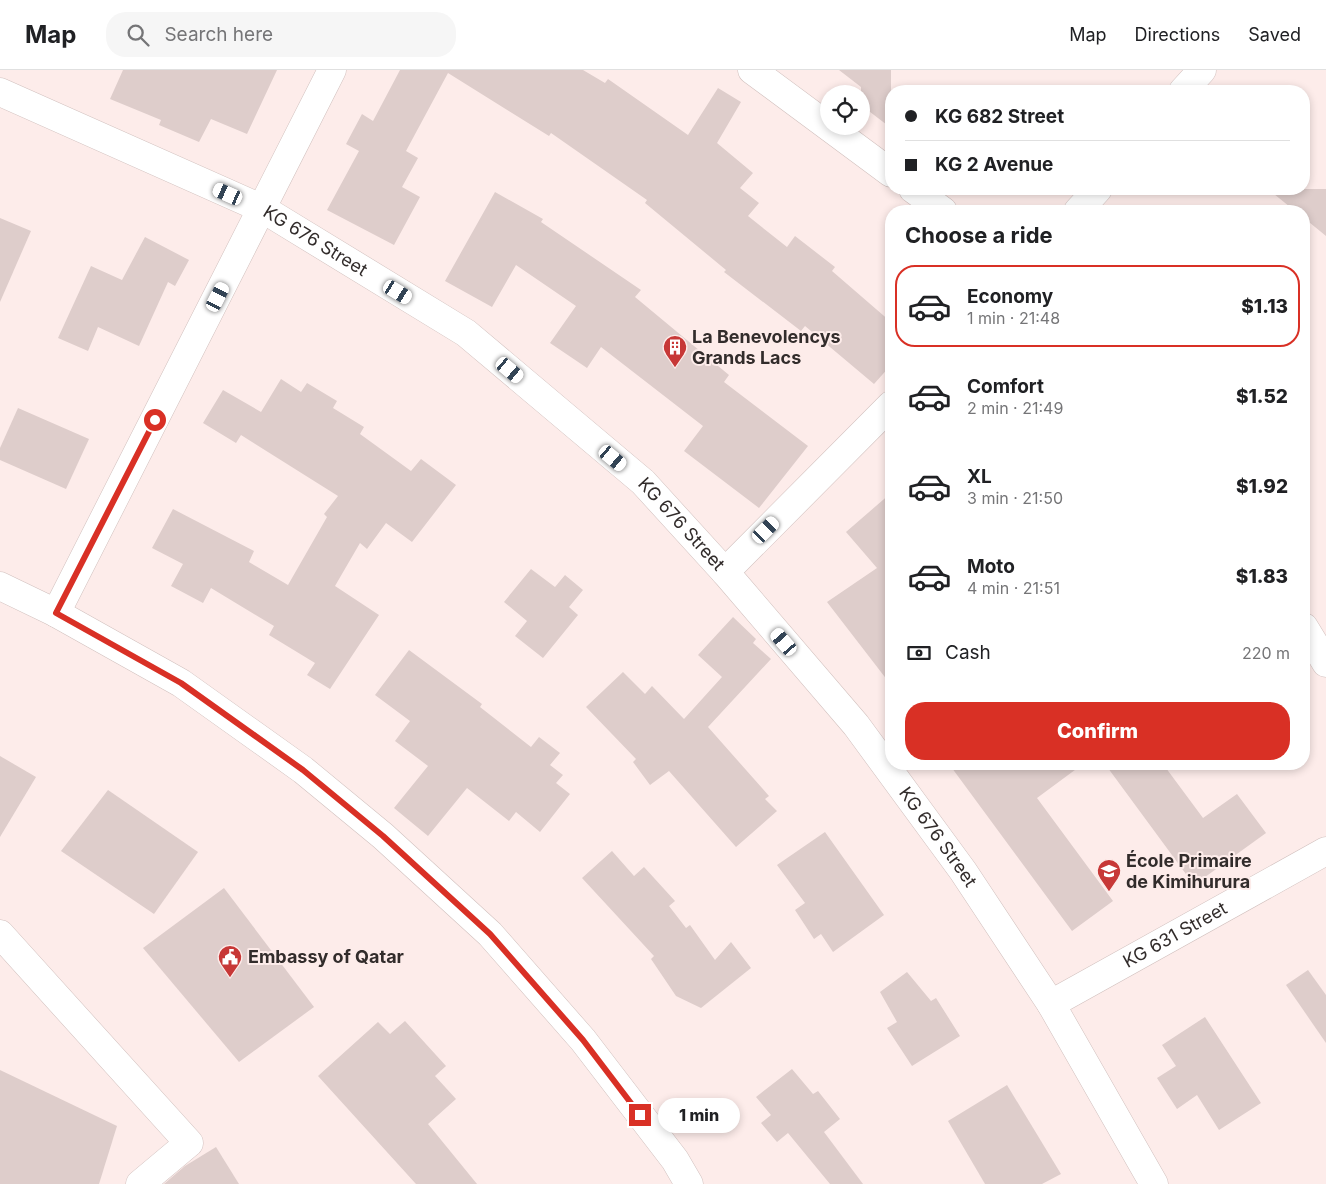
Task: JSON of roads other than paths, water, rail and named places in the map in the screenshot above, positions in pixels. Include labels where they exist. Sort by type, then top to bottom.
[{"type":"street","points":[[56,613],[332,70]]},
{"type":"street","points":[[752,70],[885,169]]},
{"type":"street","points":[[1188,85],[1202,70]]},
{"type":"street","name":"KG 676 Street","points":[[0,92],[263,209],[466,333],[643,482],[724,572],[856,725],[885,765]]},
{"type":"street","points":[[921,195],[935,205]]},
{"type":"street","points":[[1083,205],[1093,195]]},
{"type":"street","points":[[724,572],[885,411]]},
{"type":"street","points":[[0,586],[56,613],[181,683],[303,770],[383,836],[490,934],[583,1040],[674,1160],[689,1184]]},
{"type":"street","points":[[1310,637],[1326,663]]},
{"type":"street","name":"KG 676 Street","points":[[889,770],[963,871],[1051,1004],[1154,1184]]},
{"type":"street","name":"KG 631 Street","points":[[1051,1004],[1326,851]]},
{"type":"street","points":[[0,934],[188,1143],[140,1184]]},
{"type":"place","name":"La Benevolencys Grands Lacs","points":[[675,368]]},
{"type":"place","name":"École Primaire de Kimihurura","points":[[1109,892]]},
{"type":"place","name":"Embassy of Qatar","points":[[230,978]]}]
